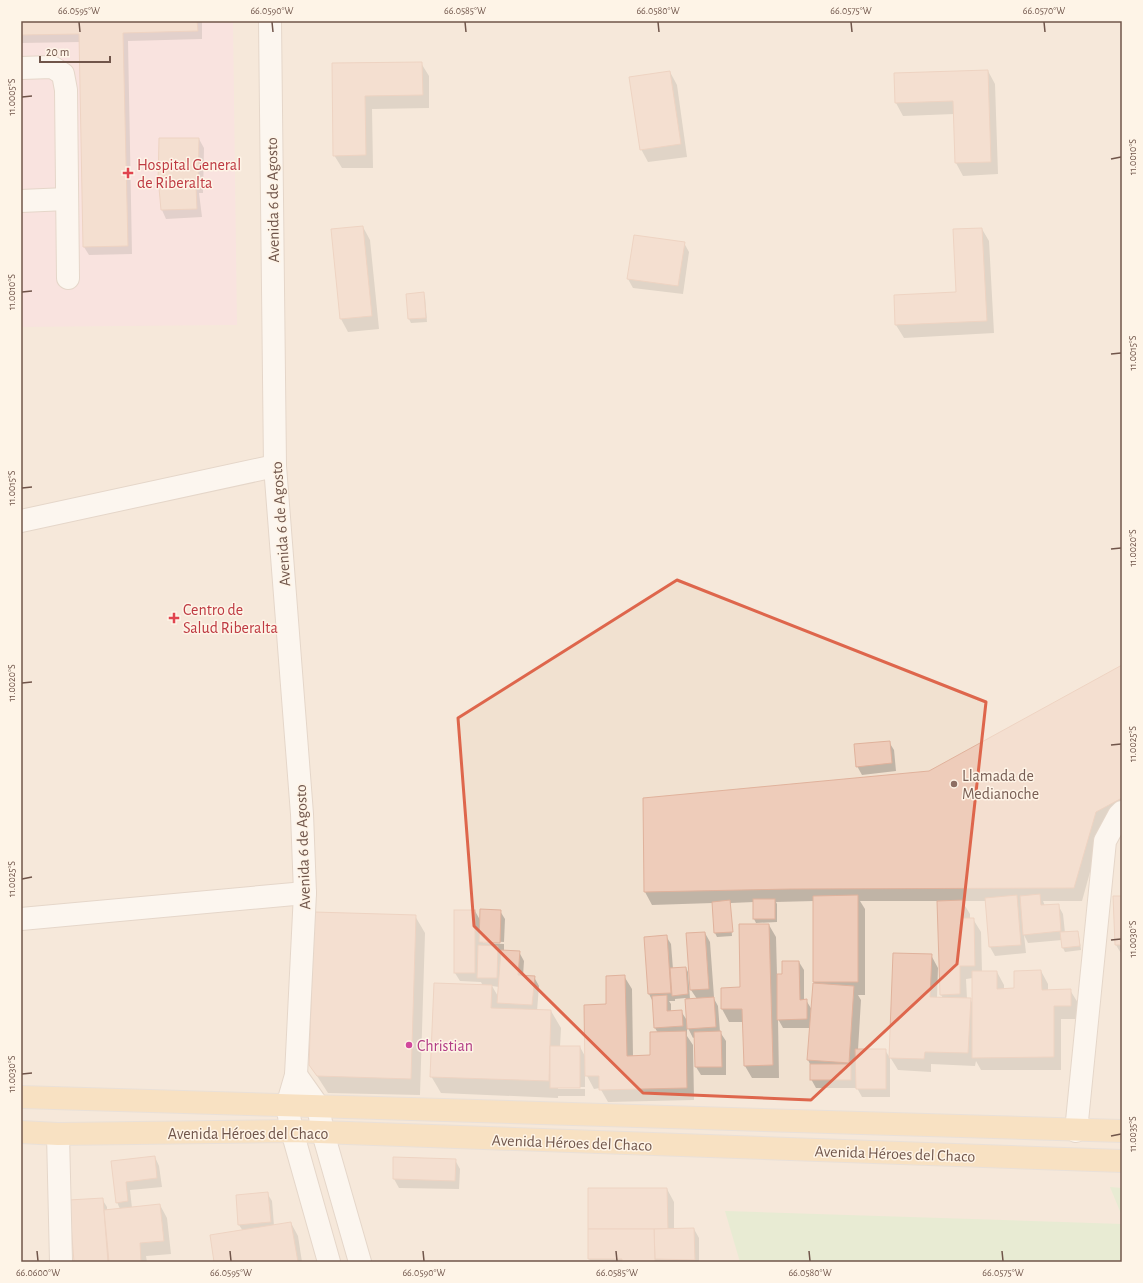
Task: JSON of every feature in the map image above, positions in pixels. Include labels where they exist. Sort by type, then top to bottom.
[{"type":"main road","name":"Avenida Héroes del Chaco","points":[[21,1097],[1122,1131]]},
{"type":"main road","name":"Avenida Héroes del Chaco","points":[[21,1132],[58,1134],[292,1131],[1122,1161]]},
{"type":"street","name":"Avenida 6 de Agosto","points":[[270,21],[275,466],[302,814],[306,893],[296,1075],[287,1106],[292,1131],[329,1262]]},
{"type":"street","points":[[21,68],[52,67],[63,74],[66,90],[68,278]]},
{"type":"street","points":[[21,201],[67,199]]},
{"type":"street","points":[[21,521],[275,466]]},
{"type":"street","points":[[1076,1130],[1105,841],[1122,812]]},
{"type":"street","points":[[21,919],[306,893]]},
{"type":"street","points":[[296,1075],[318,1106],[323,1133],[360,1262]]},
{"type":"street","points":[[58,1134],[61,1262]]},
{"type":"highlighted area","points":[[677,580],[986,702],[957,964],[811,1100],[643,1093],[474,926],[458,718]]},
{"type":"shaded area","points":[[21,21],[1122,21],[1122,1262],[21,1262]]},
{"type":"shaded area","name":"Hospital General de Riberalta","points":[[21,21],[233,21],[237,325],[21,327]]},
{"type":"green space","points":[[1110,1187],[1122,1188],[1122,1216]]},
{"type":"green space","points":[[725,1211],[1122,1224],[1122,1262],[740,1262]]},
{"type":"building","name":"Hospital General de Riberalta","points":[[21,21],[197,21],[198,31],[123,33],[128,246],[83,247],[79,34],[21,35]]},
{"type":"building","points":[[422,62],[423,95],[365,96],[366,155],[333,156],[332,63]]},
{"type":"building","points":[[988,70],[991,162],[955,163],[953,101],[895,103],[894,73]]},
{"type":"building","points":[[670,71],[681,144],[640,150],[629,77]]},
{"type":"building","points":[[159,138],[199,138],[198,185],[158,184]]},
{"type":"building","points":[[196,186],[197,209],[161,210],[159,188]]},
{"type":"building","points":[[363,226],[372,316],[340,319],[331,229]]},
{"type":"building","points":[[982,228],[987,321],[895,325],[894,295],[956,292],[953,229]]},
{"type":"building","points":[[634,235],[685,242],[678,286],[627,279]]},
{"type":"building","points":[[424,292],[426,318],[408,319],[406,294]]},
{"type":"building","name":"Llamada de Medianoche","points":[[1122,665],[1122,798],[1096,812],[1074,888],[791,889],[644,892],[643,798],[929,771]]},
{"type":"building","points":[[890,741],[892,763],[856,767],[854,744]]},
{"type":"building","points":[[1040,894],[1041,905],[1059,904],[1061,931],[1023,935],[1020,896]]},
{"type":"building","points":[[858,895],[858,982],[813,982],[813,896]]},
{"type":"building","points":[[1017,895],[1021,945],[989,947],[985,898]]},
{"type":"building","points":[[1113,896],[1122,896],[1122,945],[1115,945]]},
{"type":"building","points":[[753,899],[775,899],[775,919],[753,919]]},
{"type":"building","points":[[730,900],[733,932],[714,933],[712,902]]},
{"type":"building","points":[[963,900],[963,918],[974,918],[975,966],[960,966],[960,994],[940,995],[937,901]]},
{"type":"building","points":[[480,909],[501,910],[500,943],[479,942]]},
{"type":"building","points":[[454,910],[475,910],[475,973],[454,973]]},
{"type":"building","points":[[314,912],[416,915],[411,1079],[317,1076],[309,1065]]},
{"type":"building","points":[[739,924],[769,924],[773,1065],[744,1066],[742,1009],[721,1009],[721,988],[740,987]]},
{"type":"building","points":[[1078,931],[1080,946],[1062,948],[1060,932]]},
{"type":"building","points":[[705,932],[709,989],[690,990],[686,933]]},
{"type":"building","points":[[667,935],[671,993],[648,994],[644,937]]},
{"type":"building","points":[[478,945],[498,946],[497,978],[477,978]]},
{"type":"building","points":[[501,950],[520,951],[518,975],[535,976],[532,1005],[497,1003]]},
{"type":"building","points":[[893,953],[932,954],[930,997],[971,998],[968,1053],[925,1052],[924,1059],[889,1058]]},
{"type":"building","points":[[782,961],[799,961],[800,1000],[807,999],[807,1019],[777,1020],[777,974],[782,974]]},
{"type":"building","points":[[686,967],[688,994],[672,996],[670,968]]},
{"type":"building","points":[[1041,970],[1042,990],[1071,989],[1071,1006],[1054,1006],[1054,1057],[972,1058],[972,971],[997,971],[997,989],[1014,988],[1014,971]]},
{"type":"building","points":[[625,975],[627,1056],[650,1055],[650,1032],[686,1031],[687,1088],[599,1090],[599,1076],[585,1076],[584,1005],[606,1004],[606,976]]},
{"type":"building","points":[[434,983],[492,985],[491,1008],[551,1010],[549,1081],[430,1077]]},
{"type":"building","points":[[813,983],[854,986],[849,1063],[807,1060]]},
{"type":"building","points":[[667,995],[667,1011],[682,1010],[683,1026],[654,1028],[652,996]]},
{"type":"building","points":[[714,997],[716,1027],[687,1029],[685,999]]},
{"type":"building","points":[[721,1031],[722,1067],[695,1067],[694,1032]]},
{"type":"building","points":[[550,1046],[580,1046],[580,1088],[550,1088]]},
{"type":"building","points":[[855,1049],[886,1049],[886,1089],[856,1089]]},
{"type":"building","points":[[810,1064],[851,1064],[851,1080],[810,1080]]},
{"type":"building","points":[[155,1156],[157,1178],[126,1182],[128,1201],[116,1203],[111,1161]]},
{"type":"building","points":[[393,1157],[456,1159],[455,1181],[393,1179]]},
{"type":"building","points":[[588,1188],[667,1188],[668,1229],[588,1229]]},
{"type":"building","points":[[268,1192],[271,1222],[238,1225],[236,1195]]},
{"type":"building","points":[[103,1198],[108,1262],[74,1262],[69,1200]]},
{"type":"building","points":[[160,1204],[164,1241],[140,1243],[141,1262],[109,1262],[104,1210]]},
{"type":"building","points":[[291,1222],[298,1262],[214,1262],[210,1235]]},
{"type":"building","points":[[694,1228],[695,1260],[655,1259],[654,1229]]},
{"type":"building","points":[[588,1229],[654,1229],[655,1262],[622,1262],[622,1259],[588,1259]]},
{"type":"place","name":"Hospital General de Riberalta","points":[[128,173]]},
{"type":"place","name":"Centro de Salud Riberalta","points":[[174,618]]},
{"type":"place","name":"Llamada de Medianoche","points":[[954,784]]},
{"type":"place","name":"Christian","points":[[409,1045]]}]
